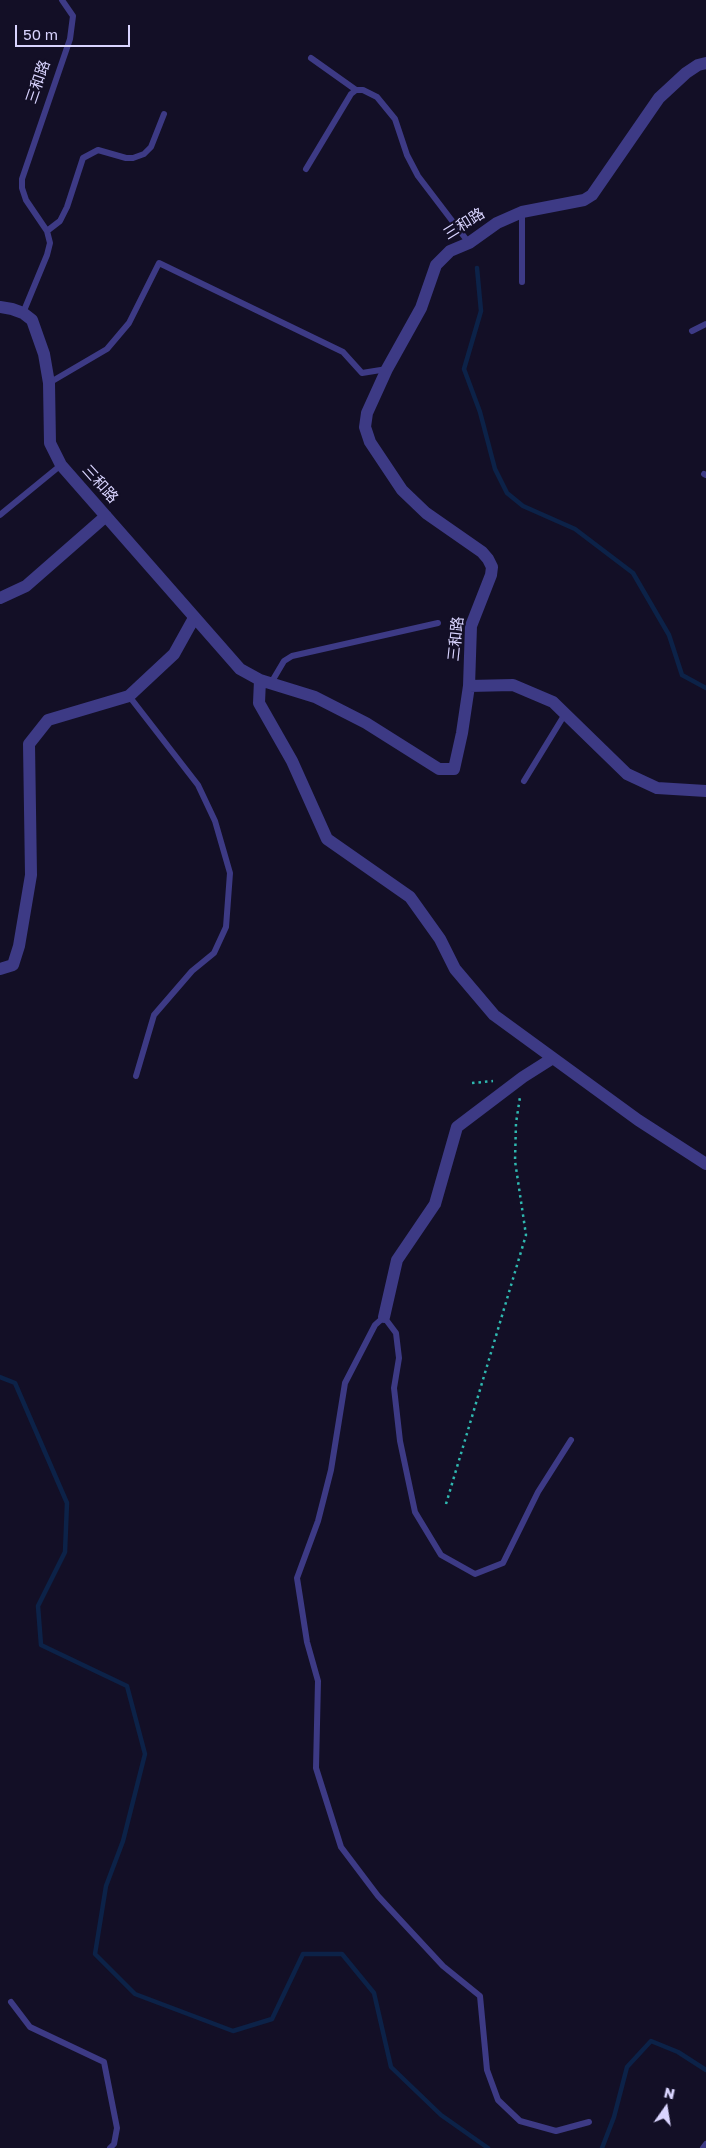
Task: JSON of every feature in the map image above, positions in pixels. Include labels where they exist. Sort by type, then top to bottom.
[{"type":"street","name":"三和路","points":[[23,313],[32,320],[44,354],[49,383],[50,443],[61,466],[240,669],[265,682],[315,697],[366,723],[440,769],[454,769],[469,686],[471,626],[491,576],[492,567],[482,552],[426,513],[402,490],[370,442],[365,428],[367,413],[387,369],[421,308],[436,265],[450,252],[469,243],[497,223],[522,212],[584,200],[592,195],[659,98],[686,73],[698,65],[706,63]]},
{"type":"street","points":[[0,307],[23,313]]},
{"type":"street","points":[[0,598],[26,586],[106,516]]},
{"type":"street","points":[[0,969],[13,965],[19,946],[31,875],[29,744],[48,720],[129,696],[174,654],[194,618]]},
{"type":"street","points":[[265,682],[259,703],[292,761],[327,839],[410,897],[440,939],[456,969],[494,1015],[638,1120],[706,1164]]},
{"type":"street","points":[[469,686],[514,685],[553,702],[627,774],[657,788],[706,791]]},
{"type":"street","points":[[384,1317],[398,1260],[435,1204],[457,1127],[523,1077],[554,1058]]},
{"type":"lane","name":"三和路","points":[[47,231],[26,200],[22,188],[22,179],[70,39],[73,16],[65,1]]},
{"type":"lane","points":[[311,58],[356,90],[363,90],[376,97],[387,108],[395,119],[407,155],[418,176],[469,243]]},
{"type":"lane","points":[[306,169],[351,94],[356,90]]},
{"type":"lane","points":[[23,313],[47,256],[50,242],[47,231],[60,221],[67,207],[83,158],[98,150],[126,158],[133,158],[144,154],[152,147],[164,114]]},
{"type":"lane","points":[[522,212],[522,282]]},
{"type":"lane","points":[[49,383],[107,349],[129,323],[159,263],[343,352],[362,373],[387,369]]},
{"type":"lane","points":[[692,331],[706,324]]},
{"type":"lane","points":[[0,515],[61,466]]},
{"type":"lane","points":[[265,682],[284,661],[292,656],[438,624]]},
{"type":"lane","points":[[129,696],[198,785],[215,821],[230,873],[226,927],[214,953],[192,971],[154,1015],[136,1076]]},
{"type":"lane","points":[[524,781],[566,713]]},
{"type":"lane","points":[[572,1440],[538,1492],[503,1563],[475,1574],[441,1555],[414,1512],[400,1441],[394,1388],[399,1358],[396,1333],[384,1317],[375,1325],[345,1383],[331,1470],[318,1521],[297,1578],[308,1642],[318,1681],[316,1768],[341,1847],[378,1896],[443,1966],[480,1996],[487,2070],[498,2100],[520,2121],[556,2131],[589,2122]]},
{"type":"lane","points":[[11,2002],[30,2027],[104,2062],[117,2128],[114,2144],[110,2148]]},
{"type":"lane","points":[[703,2148],[706,2144]]},
{"type":"path","points":[[446,1504],[526,1235],[515,1161],[516,1123],[523,1077]]},
{"type":"path","points":[[472,1084],[498,1080]]},
{"type":"waterway","points":[[477,268],[481,311],[464,369],[480,412],[495,469],[507,493],[523,506],[575,529],[633,573],[669,635],[682,675],[706,688]]},
{"type":"waterway","points":[[0,1377],[15,1383],[67,1503],[65,1552],[38,1606],[41,1645],[127,1686],[145,1754],[123,1841],[106,1886],[95,1954],[135,1994],[233,2031],[272,2019],[303,1954],[342,1954],[374,1993],[391,2067],[441,2115],[488,2148]]},
{"type":"waterway","points":[[602,2148],[614,2117],[627,2067],[651,2041],[678,2052],[706,2070]]}]
